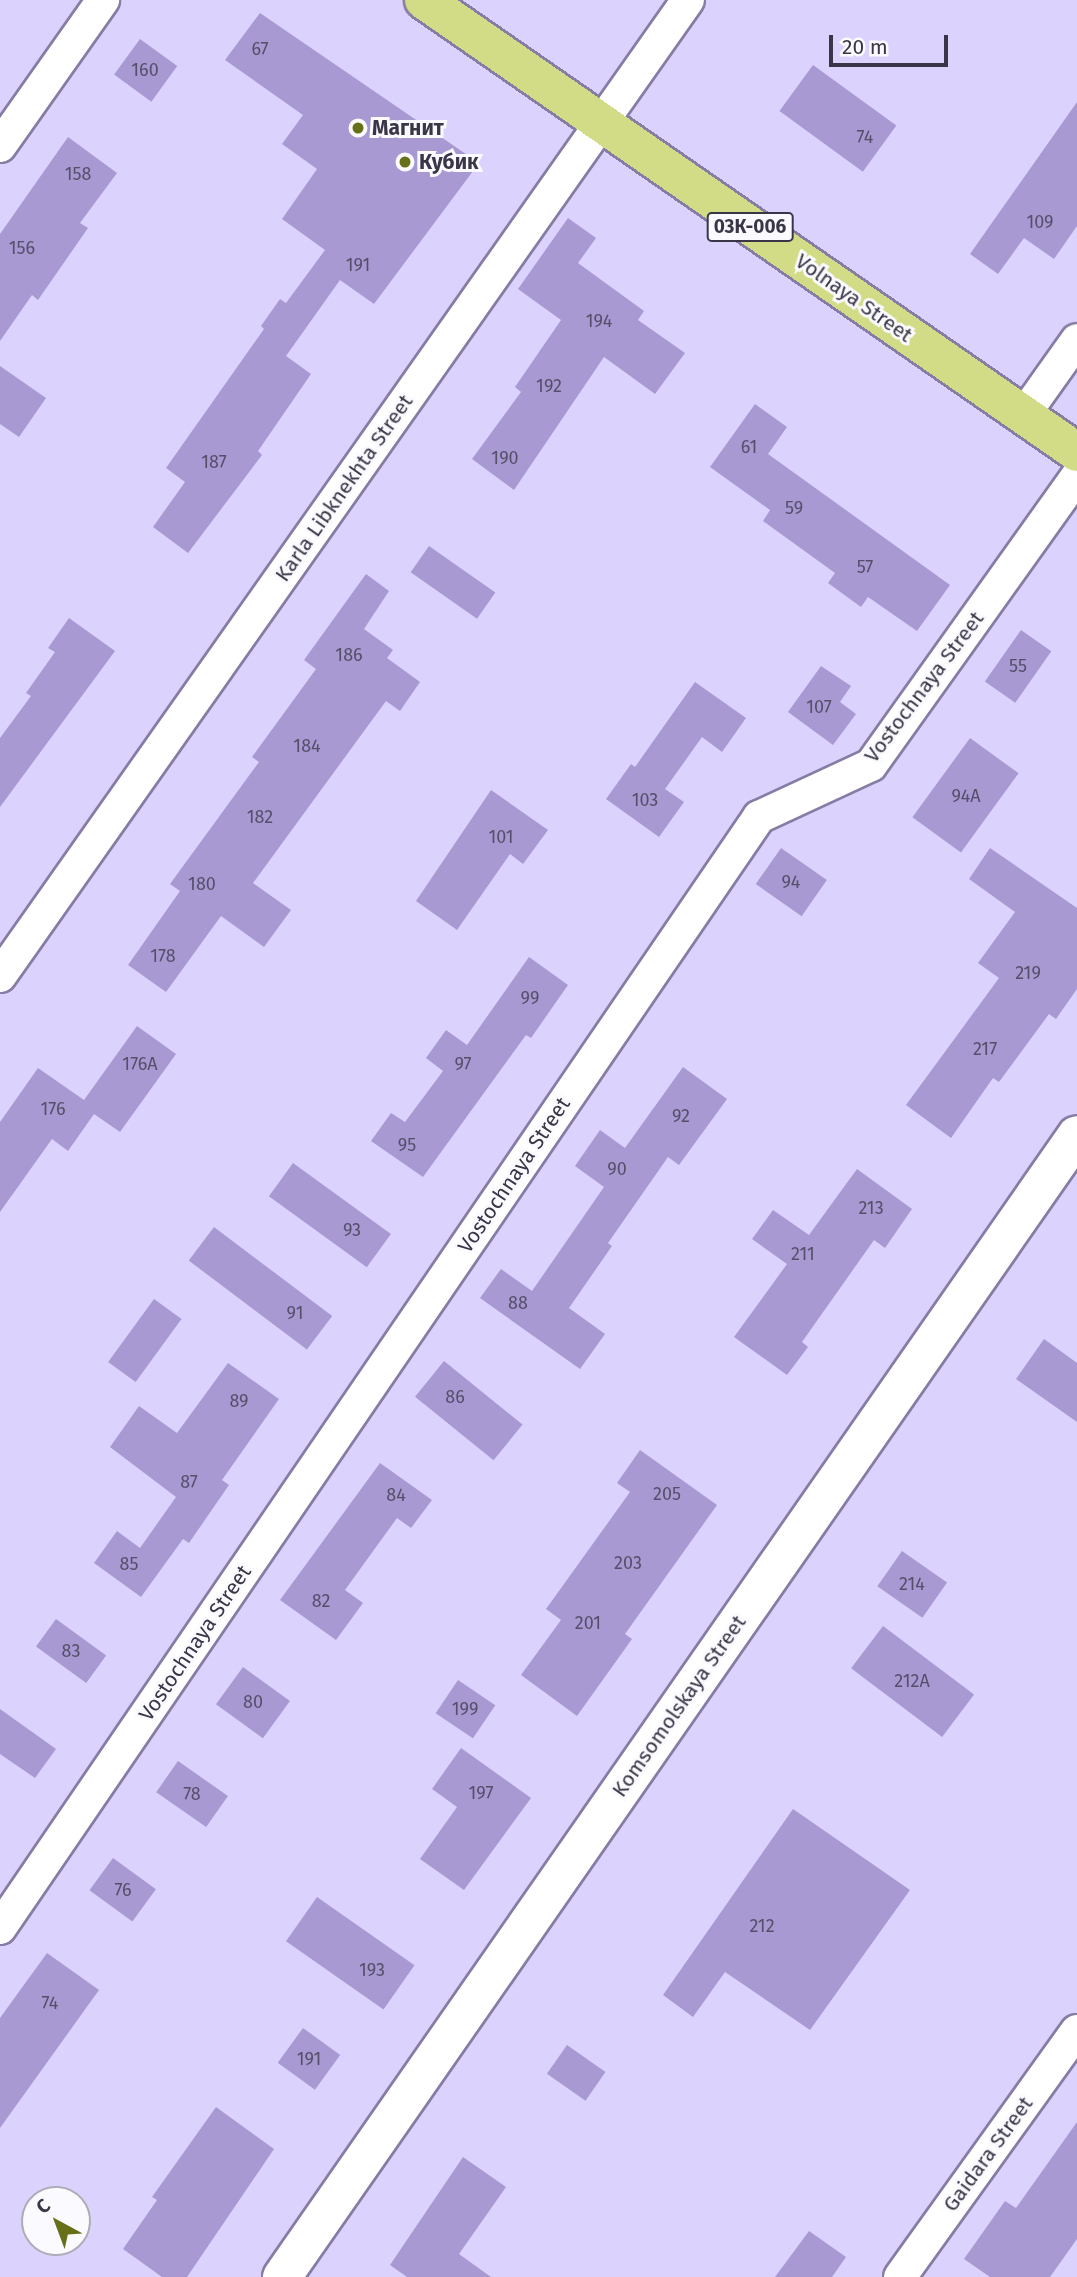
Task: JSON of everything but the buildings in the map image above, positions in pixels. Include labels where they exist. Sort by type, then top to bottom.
[{"type":"main road","name":"Volnaya Street","points":[[424,0],[1077,452]]},
{"type":"street","points":[[0,146],[103,0]]},
{"type":"street","name":"Karla Libknekhta Street","points":[[0,976],[688,0]]},
{"type":"street","points":[[1023,416],[1077,340]]},
{"type":"street","name":"Vostochnaya Street","points":[[0,1928],[759,817],[871,765],[1077,476]]},
{"type":"street","name":"Komsomolskaya Street","points":[[282,2277],[1077,1135]]},
{"type":"street","name":"Gaidara Street","points":[[900,2277],[1077,2031]]},
{"type":"place","name":"Магнит","points":[[358,128]]},
{"type":"place","name":"Кубик","points":[[405,162]]}]
